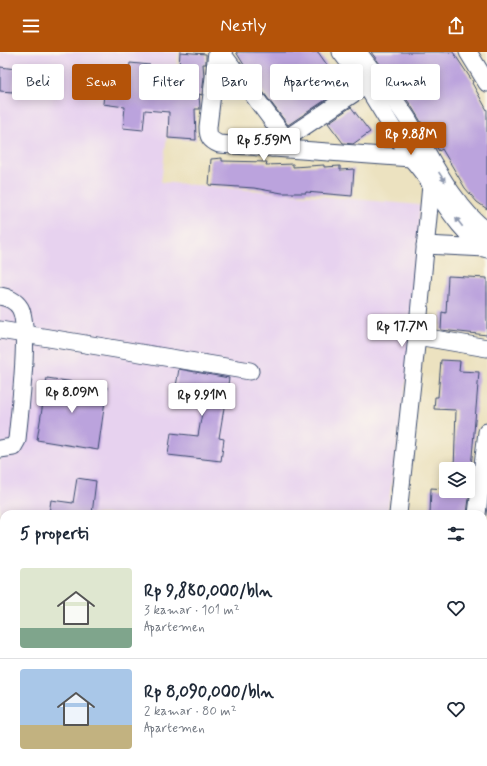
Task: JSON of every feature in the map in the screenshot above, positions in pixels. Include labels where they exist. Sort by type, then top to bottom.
[{"type":"street","points":[[217,52],[208,127],[208,136],[212,141],[219,144],[279,143],[418,155]]},
{"type":"street","points":[[221,52],[279,143]]},
{"type":"street","points":[[341,52],[418,155],[465,211],[476,223],[487,231]]},
{"type":"street","points":[[358,52],[406,117],[418,155],[420,168],[431,185],[466,232],[486,248]]},
{"type":"street","points":[[468,52],[487,83]]},
{"type":"street","points":[[279,143],[366,85]]},
{"type":"street","points":[[398,510],[431,185]]},
{"type":"street","points":[[425,245],[486,248]]},
{"type":"street","points":[[0,296],[9,297],[20,308],[26,334],[17,440],[13,447],[0,449]]},
{"type":"street","points":[[0,330],[250,371]]},
{"type":"street","points":[[417,336],[487,348]]},
{"type":"street","points":[[478,510],[485,473],[487,432]]},
{"type":"shaded area","points":[[0,52],[178,52],[176,64],[139,64],[139,100],[172,100],[161,182],[420,205],[412,342],[388,510],[0,510]]},
{"type":"building","points":[[180,52],[206,54],[206,64],[203,64],[204,77],[202,95],[199,94],[199,64],[179,64]]},
{"type":"building","points":[[236,52],[318,52],[326,64],[270,64],[270,100],[326,100],[288,125],[262,91],[262,64],[244,64]]},
{"type":"building","points":[[371,52],[453,52],[473,82],[472,83],[487,110],[487,209],[477,202],[465,188],[442,149],[439,151],[407,100],[440,100],[440,64],[380,64]]},
{"type":"building","points":[[130,63],[140,64],[139,100],[199,100],[199,94],[200,109],[195,109],[196,140],[168,138],[169,112],[145,110],[143,130],[123,128],[125,107],[103,104],[103,100],[131,100]]},
{"type":"building","points":[[0,67],[12,68],[12,92],[0,91]]},
{"type":"building","points":[[351,107],[370,132],[353,144],[343,143],[328,123]]},
{"type":"building","points":[[222,158],[222,161],[267,162],[266,165],[293,164],[293,167],[324,165],[324,167],[340,166],[340,170],[354,169],[352,196],[306,192],[282,193],[254,188],[209,185],[211,159]]},
{"type":"building","points":[[448,276],[487,278],[487,335],[441,330],[442,312],[446,313]]},
{"type":"building","points":[[441,360],[460,361],[459,371],[479,372],[472,462],[454,462],[456,410],[434,409],[435,397],[438,397]]},
{"type":"building","points":[[179,369],[229,378],[219,438],[224,439],[221,461],[168,455],[171,433],[198,436],[205,396],[175,392]]},
{"type":"building","points":[[47,378],[107,387],[98,450],[37,440]]},
{"type":"building","points":[[77,478],[96,481],[92,510],[50,510],[51,500],[73,503]]},
{"type":"building","points":[[431,488],[439,489],[439,498],[469,498],[468,510],[430,510]]}]
